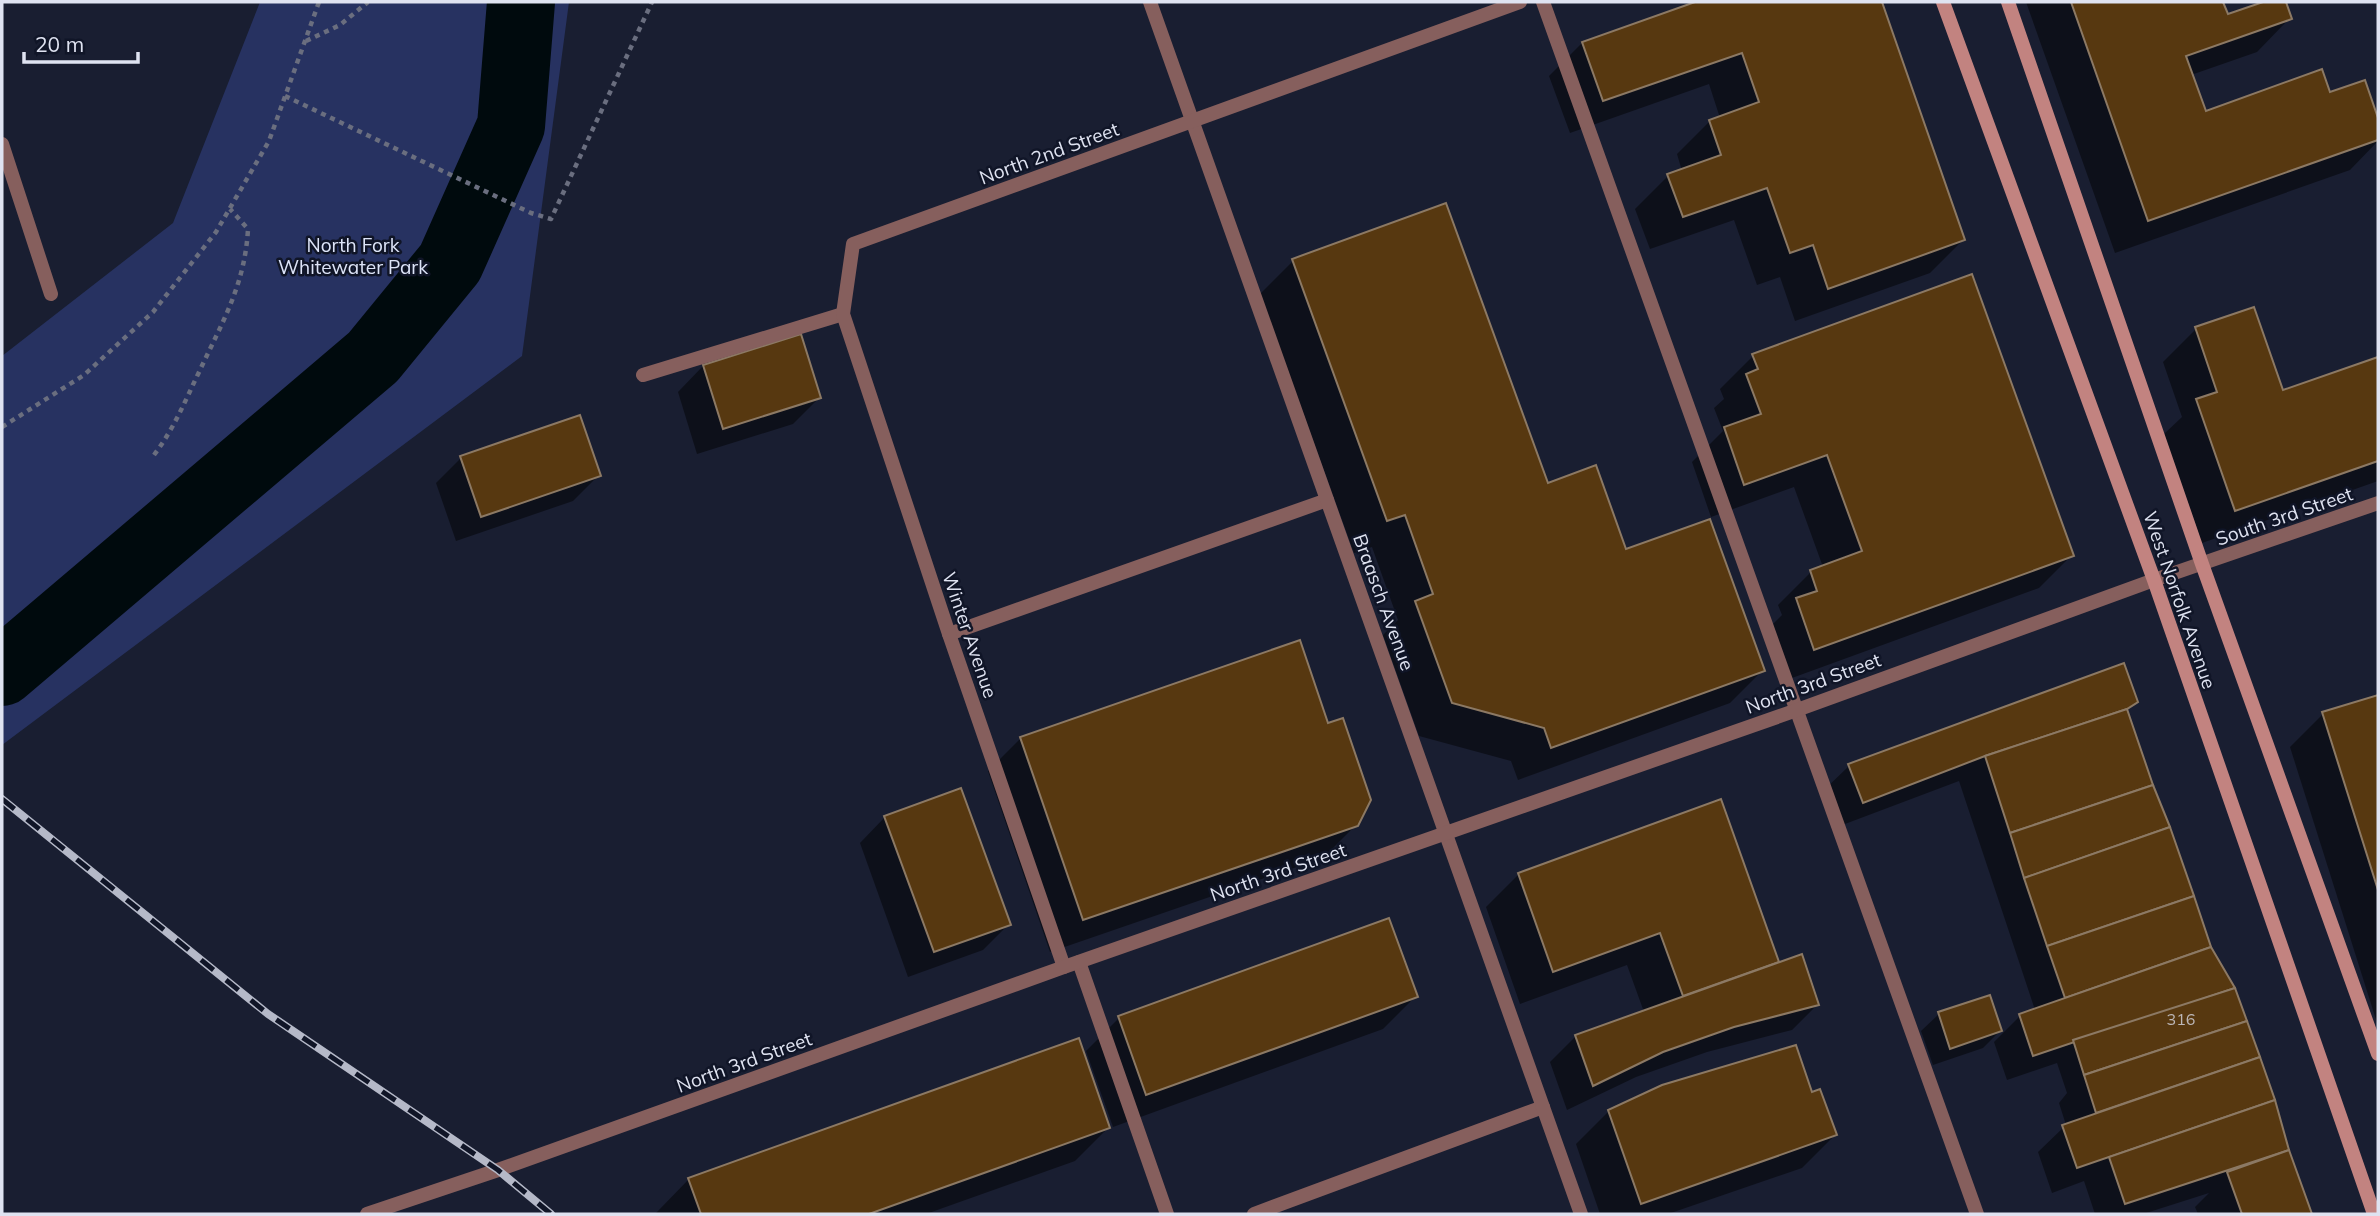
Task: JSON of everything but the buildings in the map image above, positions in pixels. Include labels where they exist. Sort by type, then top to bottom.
[{"type":"main road","name":"West Norfolk Avenue","points":[[1943,2],[2154,580],[2374,1214]]},
{"type":"main road","name":"West Norfolk Avenue","points":[[2008,2],[2202,564],[2378,1054]]},
{"type":"street","name":"Braasch Avenue","points":[[1150,2],[1581,1214]]},
{"type":"street","name":"North 2nd Street","points":[[843,314],[853,244],[1520,2]]},
{"type":"street","points":[[1543,2],[1977,1214]]},
{"type":"street","points":[[2,144],[51,294]]},
{"type":"street","points":[[643,375],[843,314]]},
{"type":"street","name":"Winter Avenue","points":[[843,314],[949,634],[1064,967]]},
{"type":"street","points":[[949,634],[1327,500]]},
{"type":"street","name":"South 3rd Street","points":[[2202,564],[2378,503]]},
{"type":"street","name":"North 3rd Street","points":[[367,1214],[1797,710],[2202,564]]},
{"type":"street","points":[[1079,962],[1167,1214]]},
{"type":"street","points":[[1254,1214],[1543,1107]]},
{"type":"path","points":[[2,427],[84,375],[153,312],[216,232],[269,141],[320,2]]},
{"type":"path","points":[[305,42],[340,25],[368,2]]},
{"type":"path","points":[[285,96],[531,213],[551,219],[652,2]]},
{"type":"path","points":[[154,455],[172,431],[237,292],[246,255],[248,229],[230,209]]},
{"type":"green space","name":"North Fork Whitewater Park","points":[[260,2],[569,2],[522,356],[2,745],[2,356],[173,223]]},
{"type":"waterway","points":[[2,672],[373,357],[450,263],[511,126],[521,2]]},
{"type":"railway","points":[[2,799],[268,1014],[498,1170],[551,1214]]}]
